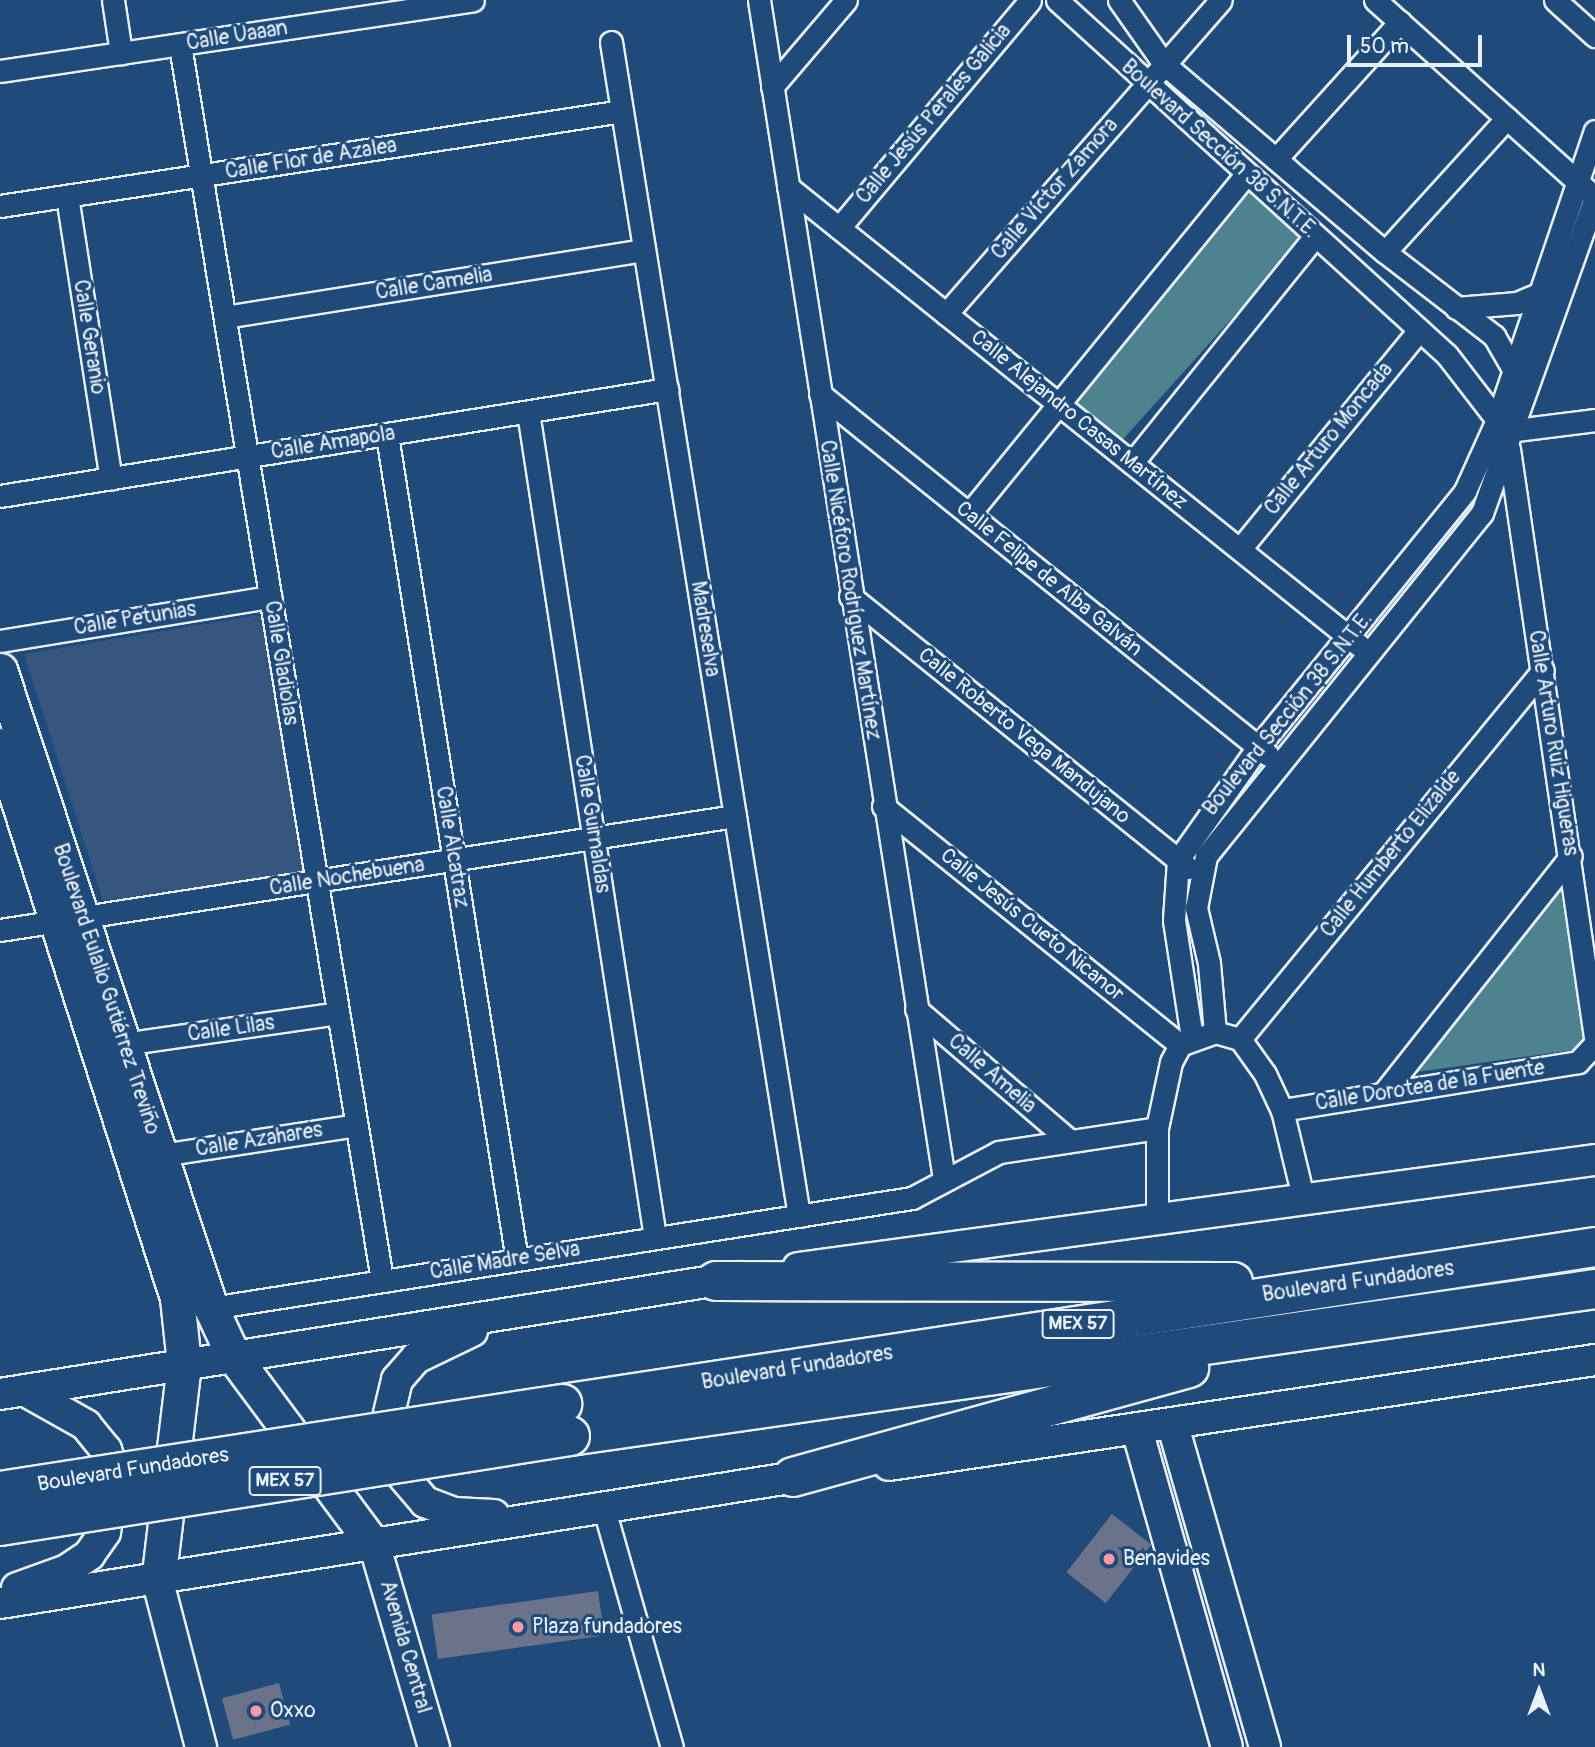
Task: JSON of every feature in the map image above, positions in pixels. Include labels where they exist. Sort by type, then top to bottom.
[{"type":"highway","points":[[1535,1256],[1595,1236]]},
{"type":"highway","name":"Boulevard Fundadores","points":[[0,1526],[566,1420],[1343,1283],[1595,1247]]},
{"type":"highway","points":[[716,1280],[1343,1283]]},
{"type":"highway","name":"Boulevard Fundadores","points":[[0,1491],[1293,1333],[1595,1289]]},
{"type":"highway","points":[[1497,1304],[1595,1305]]},
{"type":"highway","points":[[793,1477],[1169,1375],[1293,1333]]},
{"type":"main road","name":"Boulevard Eulalio Gutiérrez Treviño","points":[[0,670],[183,1331],[184,1364],[158,1583]]},
{"type":"main road","name":"Boulevard Eulalio Gutiérrez Treviño","points":[[0,746],[123,1044],[211,1308],[234,1357],[375,1547]]},
{"type":"main road","points":[[12,1392],[716,1280],[1595,1160]]},
{"type":"main road","points":[[521,1312],[416,1359],[397,1380],[384,1434],[396,1471],[425,1502],[454,1513],[557,1517]]},
{"type":"main road","points":[[0,1603],[158,1583],[793,1477],[1138,1433],[1595,1360]]},
{"type":"main road","points":[[0,1593],[67,1570],[89,1555],[113,1507],[115,1476],[106,1450],[86,1425],[12,1392]]},
{"type":"main road","points":[[1173,1426],[1265,1747]]},
{"type":"main road","points":[[1138,1433],[1227,1747]]},
{"type":"main road","name":"Avenida Central","points":[[375,1547],[434,1747]]},
{"type":"main road","points":[[158,1583],[201,1747]]},
{"type":"street","points":[[113,0],[121,53]]},
{"type":"street","name":"Calle Uaaan","points":[[0,71],[180,45],[403,5],[473,0]]},
{"type":"street","name":"Calle Nicéforo Rodríguez Martínez","points":[[759,0],[850,596],[944,1180]]},
{"type":"street","points":[[772,87],[846,0]]},
{"type":"street","name":"Calle Jesús Perales Galicia","points":[[839,228],[1030,0]]},
{"type":"street","name":"Boulevard Sección 38 S.N.T.E.","points":[[1056,0],[1466,374],[1512,440]]},
{"type":"street","name":"Boulevard Sección 38 S.N.T.E.","points":[[1119,0],[1164,64],[1385,252],[1494,336],[1514,366],[1525,405]]},
{"type":"street","name":"Calle Víctor Zamora","points":[[946,314],[1222,0]]},
{"type":"street","points":[[1375,0],[1595,197]]},
{"type":"street","points":[[1555,0],[1595,36]]},
{"type":"street","points":[[1276,159],[1399,22]]},
{"type":"street","name":"Madreselva","points":[[611,42],[799,1216]]},
{"type":"street","name":"Calle Gladiolas","points":[[180,45],[382,1280]]},
{"type":"street","name":"Calle Flor de Azalea","points":[[0,206],[622,111]]},
{"type":"street","points":[[1385,252],[1507,118]]},
{"type":"street","name":"Boulevard Sección 38 S.N.T.E.","points":[[1178,860],[1258,747],[1351,639],[1453,510],[1497,420],[1595,131]]},
{"type":"street","points":[[969,514],[1246,174]]},
{"type":"street","name":"Calle Alejandro Casas Martínez","points":[[788,187],[1369,653]]},
{"type":"street","name":"Calle Geranio","points":[[67,196],[111,479]]},
{"type":"street","name":"Boulevard Sección 38 S.N.T.E.","points":[[1215,1032],[1196,908],[1198,876],[1218,838],[1482,513],[1525,405],[1595,197]]},
{"type":"street","points":[[1132,463],[1315,236]]},
{"type":"street","name":"Calle Camelia","points":[[225,317],[644,250]]},
{"type":"street","points":[[1457,308],[1508,304],[1541,293]]},
{"type":"street","name":"Calle Arturo Moncada","points":[[1240,549],[1419,330]]},
{"type":"street","name":"Calle Amapola","points":[[0,496],[667,389]]},
{"type":"street","name":"Calle Felipe de Alba Galván","points":[[820,394],[1278,764]]},
{"type":"street","name":"Calle Guirnaldas","points":[[528,412],[655,1237]]},
{"type":"street","points":[[1512,440],[1595,419]]},
{"type":"street","name":"Calle Alcatraz","points":[[387,435],[517,1260]]},
{"type":"street","name":"Calle Arturo Ruiz Higueras","points":[[1512,440],[1595,1037]]},
{"type":"street","name":"Calle Roberto Vega Mandujano","points":[[850,596],[1198,876]]},
{"type":"street","name":"Calle Petunias","points":[[0,640],[270,597]]},
{"type":"street","name":"Calle Humberto Elizalde","points":[[1240,1038],[1542,670]]},
{"type":"street","name":"Calle Jesús Cueto Nicanor","points":[[883,806],[1186,1041]]},
{"type":"street","name":"Calle Nochebuena","points":[[0,930],[735,816]]},
{"type":"street","points":[[1386,1090],[1571,856]]},
{"type":"street","points":[[1157,1220],[1157,1128],[1186,1041],[1174,920],[1178,860]]},
{"type":"street","name":"Calle Amelia","points":[[916,1009],[1069,1140]]},
{"type":"street","name":"Calle Lilas","points":[[123,1044],[338,1013]]},
{"type":"street","points":[[1186,1041],[1215,1032],[1240,1038],[1282,1111],[1304,1201]]},
{"type":"street","name":"Calle Dorotea de la Fuente","points":[[1282,1111],[1386,1090],[1578,1062],[1595,1044]]},
{"type":"street","name":"Calle Azahares","points":[[161,1155],[356,1125]]},
{"type":"street","points":[[944,1180],[999,1153],[1157,1128]]},
{"type":"street","name":"Calle Madre Selva","points":[[211,1308],[912,1198],[944,1180]]},
{"type":"street","points":[[604,1509],[672,1747]]},
{"type":"shaded area","points":[[267,614],[308,871],[103,901],[24,654]]},
{"type":"green space","points":[[1250,192],[1303,240],[1119,443],[1067,396]]},
{"type":"green space","points":[[1560,889],[1587,1048],[1417,1072]]},
{"type":"building","name":"Benavides","points":[[1112,1514],[1151,1545],[1106,1603],[1066,1572]]},
{"type":"building","name":"Plaza fundadores","points":[[598,1591],[604,1636],[438,1659],[432,1614]]},
{"type":"building","name":"Oxxo","points":[[279,1683],[290,1725],[233,1740],[222,1698]]},
{"type":"place","name":"Benavides","points":[[1109,1559]]},
{"type":"place","name":"Plaza fundadores","points":[[518,1627]]},
{"type":"place","name":"Oxxo","points":[[256,1711]]}]
